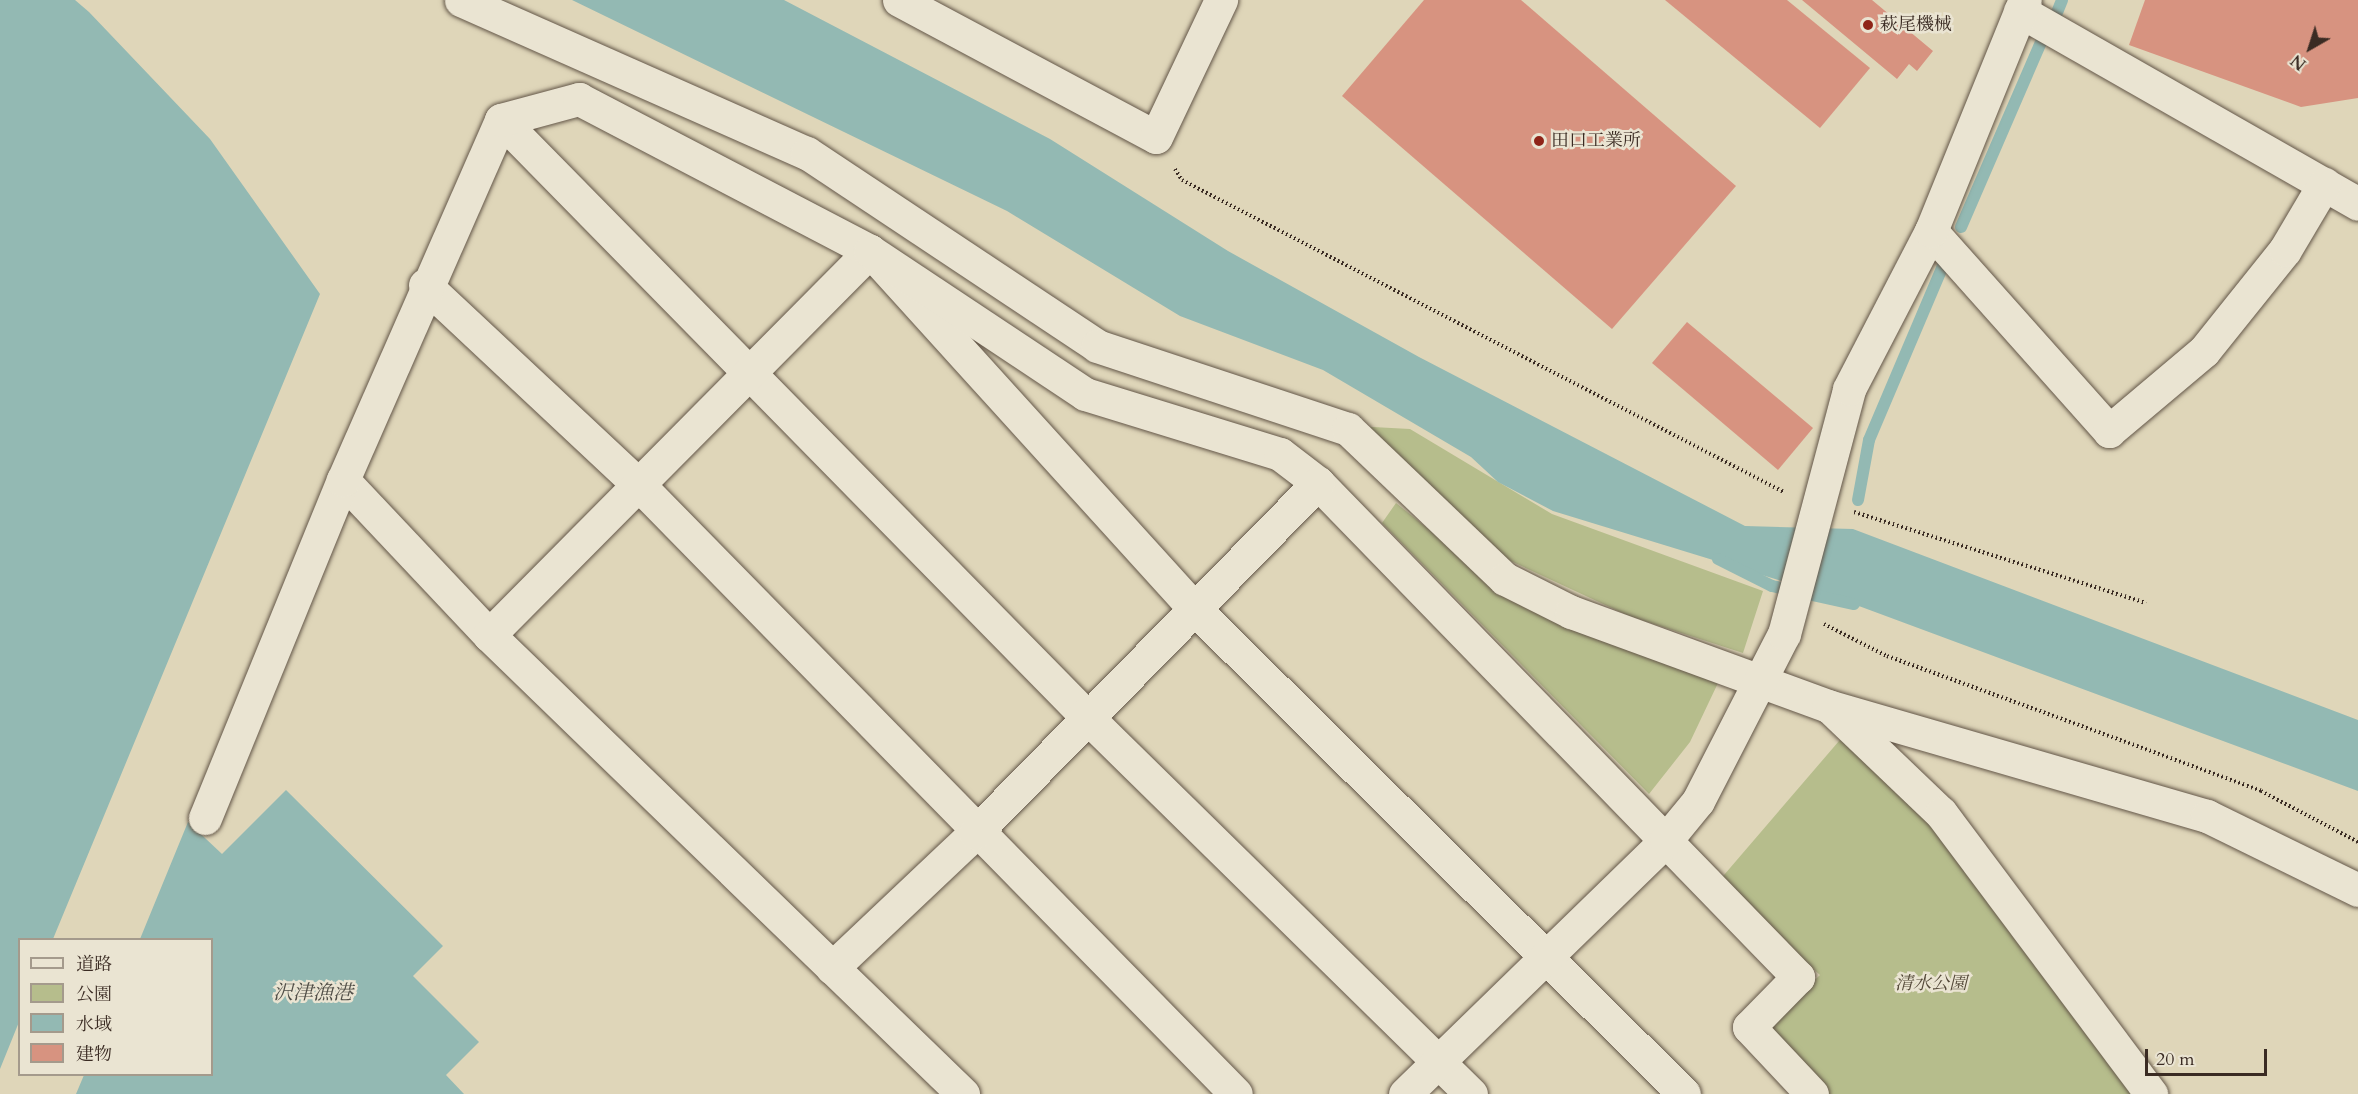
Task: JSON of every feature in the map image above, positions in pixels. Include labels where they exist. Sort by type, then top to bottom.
[{"type":"street","points":[[461,0],[807,153],[1097,346],[1348,429],[1505,579],[1571,612],[1765,678],[1828,706],[2207,816],[2358,890]]},
{"type":"street","points":[[899,0],[1156,137],[1221,0]]},
{"type":"street","points":[[1405,1094],[1666,840],[1698,801],[1765,678],[1787,622],[1849,390],[1931,231],[2022,5],[2358,204]]},
{"type":"street","points":[[501,120],[579,99],[870,251],[1085,394],[1280,454],[1318,483],[1798,977],[1749,1027],[1812,1094]]},
{"type":"street","points":[[205,818],[425,285],[501,120]]},
{"type":"street","points":[[501,120],[1085,715],[1472,1094]]},
{"type":"street","points":[[1931,231],[2109,431],[2204,351],[2285,249],[2324,184]]},
{"type":"street","points":[[489,634],[751,375],[870,251]]},
{"type":"street","points":[[870,251],[1196,610],[1547,954],[1684,1094]]},
{"type":"street","points":[[425,285],[640,486],[975,833],[1236,1094]]},
{"type":"street","points":[[343,480],[489,634],[963,1094]]},
{"type":"street","points":[[832,968],[975,833],[1085,715],[1196,610],[1318,483]]},
{"type":"street","points":[[1828,706],[1941,813],[2151,1094]]},
{"type":"path","points":[[1156,137],[1182,180],[1773,489],[1819,501],[2146,603]]},
{"type":"path","points":[[1824,624],[1887,656],[2261,791],[2358,842]]},
{"type":"green space","points":[[1354,426],[1410,429],[1552,514],[1763,591],[1743,653],[1629,616],[1500,556]]},
{"type":"green space","points":[[1396,503],[1514,598],[1718,683],[1690,742],[1649,794],[1382,523]]},
{"type":"green space","name":"清水公園","points":[[1851,727],[1941,813],[2138,1094],[1822,1094],[1762,1031],[1820,975],[1718,882]]},
{"type":"water","points":[[0,0],[75,0],[210,139],[320,294],[53,938],[18,938],[18,1024],[0,1069]]},
{"type":"water","points":[[572,0],[784,0],[1050,139],[1228,251],[1419,357],[1745,526],[1853,529],[2358,720],[2358,791],[1840,599],[1553,511],[1498,482],[1471,457],[1323,370],[1180,316],[1007,211]]},
{"type":"water","name":"沢津漁港","points":[[286,790],[443,946],[413,976],[479,1042],[446,1075],[464,1094],[76,1094],[84,1076],[213,1076],[213,938],[140,938],[188,822],[222,854]]},
{"type":"building","name":"田口工業所","points":[[1424,0],[1521,0],[1736,186],[1612,329],[1342,96]]},
{"type":"building","points":[[1665,0],[1787,0],[1870,68],[1820,128]]},
{"type":"building","name":"萩尾機械","points":[[1802,0],[1872,0],[1933,51],[1917,71],[1909,64],[1897,79]]},
{"type":"building","points":[[2145,0],[2358,0],[2358,98],[2301,107],[2129,45]]},
{"type":"building","points":[[1687,322],[1813,428],[1778,470],[1652,363]]},
{"type":"waterway","points":[[2056,15],[2062,0]]},
{"type":"waterway","points":[[1961,227],[2042,40]]},
{"type":"waterway","points":[[1858,500],[1869,440],[1943,266]]},
{"type":"waterway","points":[[1718,559],[1772,586],[1854,604]]},
{"type":"place","name":"萩尾機械","points":[[1868,25]]},
{"type":"place","name":"田口工業所","points":[[1539,141]]}]
